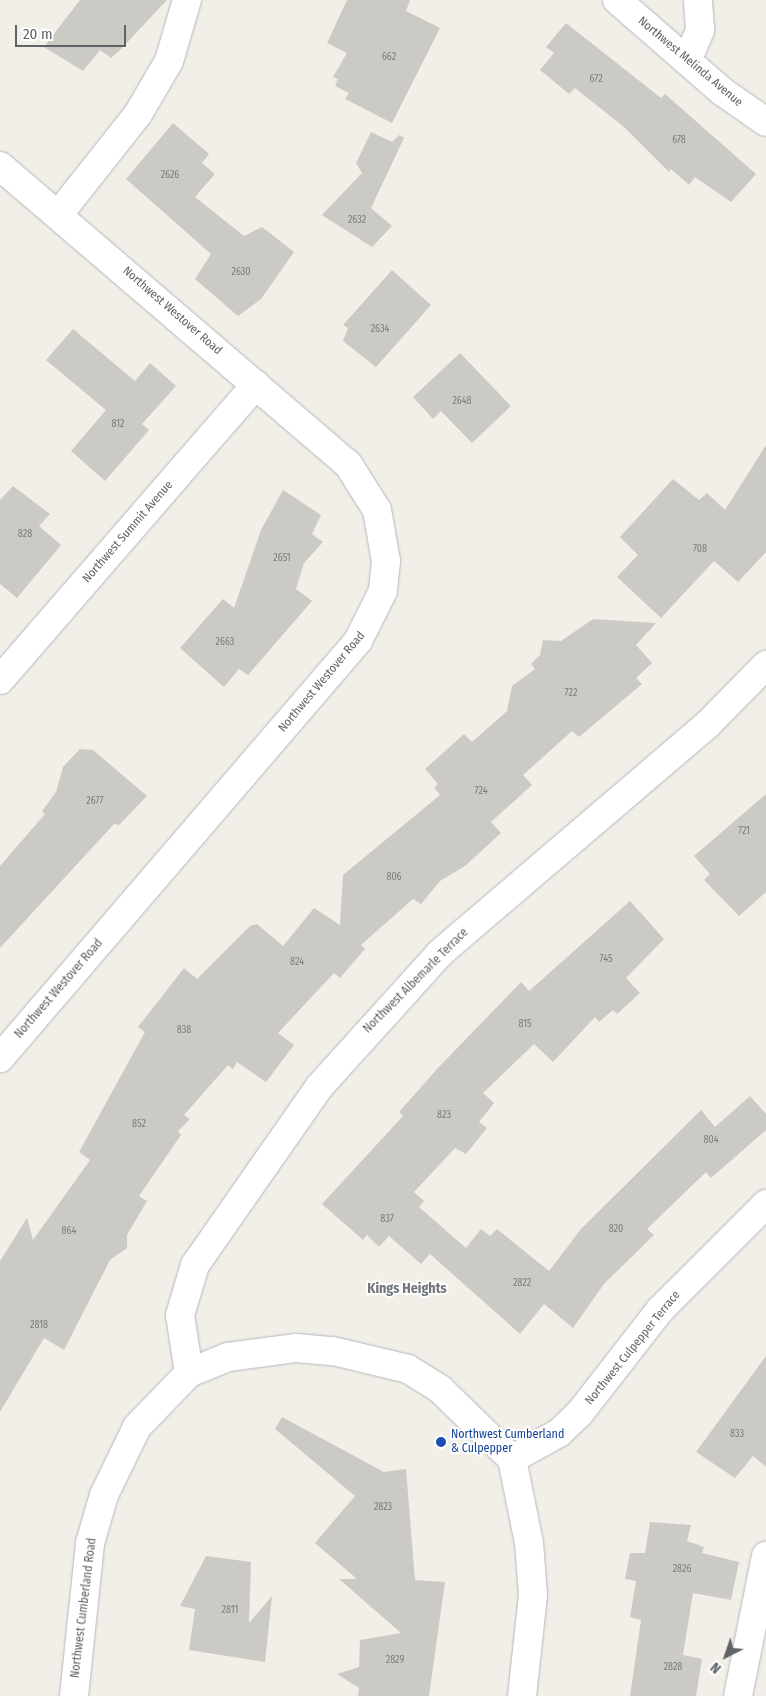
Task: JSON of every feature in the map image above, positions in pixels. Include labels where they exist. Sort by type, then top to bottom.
[{"type":"street","points":[[59,214],[138,114],[168,61],[187,0]]},
{"type":"street","name":"Northwest Melinda Avenue","points":[[617,0],[688,61],[766,122]]},
{"type":"street","points":[[688,61],[700,30],[698,0]]},
{"type":"street","name":"Northwest Westover Road","points":[[0,166],[59,214],[348,464],[367,493],[384,539],[383,591],[358,641],[0,1058]]},
{"type":"street","name":"Northwest Summit Avenue","points":[[0,680],[256,384]]},
{"type":"street","name":"Northwest Albemarle Terrace","points":[[189,1373],[180,1315],[195,1265],[210,1237],[320,1086],[440,953],[708,724],[766,665]]},
{"type":"street","name":"Northwest Culpepper Terrace","points":[[512,1459],[559,1433],[579,1414],[660,1310],[766,1204]]},
{"type":"street","name":"Northwest Cumberland Road","points":[[74,1696],[90,1543],[104,1495],[137,1428],[189,1373],[228,1357],[296,1348],[333,1351],[408,1369],[441,1390],[512,1459]]},
{"type":"street","points":[[512,1459],[529,1543],[533,1595],[522,1696]]},
{"type":"street","points":[[738,1696],[766,1556]]},
{"type":"building","points":[[80,0],[167,0],[111,58],[100,50],[83,71],[44,47]]},
{"type":"building","points":[[347,0],[410,0],[406,11],[440,28],[392,123],[345,99],[349,93],[335,86],[338,79],[333,77],[347,53],[327,43]]},
{"type":"building","points":[[566,23],[661,98],[665,94],[756,174],[731,202],[695,177],[689,185],[671,169],[669,172],[624,127],[575,88],[569,94],[540,70],[554,53],[546,47]]},
{"type":"building","points":[[173,123],[209,154],[202,163],[215,174],[195,197],[244,236],[262,227],[294,252],[261,299],[238,316],[195,279],[211,254],[126,179]]},
{"type":"building","points":[[371,132],[392,142],[399,135],[404,138],[371,208],[392,226],[372,247],[322,215],[362,173],[356,163]]},
{"type":"building","points":[[392,270],[431,305],[376,367],[343,341],[348,328],[343,325]]},
{"type":"building","points":[[73,329],[135,381],[150,363],[176,386],[142,424],[149,430],[105,481],[71,451],[106,410],[46,360]]},
{"type":"building","points":[[460,353],[511,406],[472,443],[441,411],[433,419],[413,397]]},
{"type":"building","points":[[766,445],[766,552],[738,582],[714,561],[661,618],[617,577],[638,555],[620,537],[673,479],[699,500],[707,493],[725,510]]},
{"type":"building","points":[[13,486],[50,514],[39,526],[61,545],[17,598],[0,584],[0,500]]},
{"type":"building","points":[[283,490],[321,515],[312,534],[323,542],[304,563],[296,589],[312,601],[248,675],[239,669],[224,687],[180,648],[223,599],[234,608],[261,530]]},
{"type":"building","points":[[593,619],[656,623],[636,645],[652,663],[636,678],[642,684],[579,737],[572,731],[523,775],[532,785],[491,822],[501,833],[465,866],[440,881],[421,904],[413,899],[361,945],[365,949],[340,978],[334,973],[278,1033],[294,1045],[266,1082],[237,1062],[233,1069],[228,1065],[184,1115],[190,1119],[178,1131],[181,1135],[139,1196],[147,1201],[127,1235],[127,1248],[110,1260],[64,1350],[44,1338],[0,1412],[0,1261],[27,1218],[33,1240],[90,1160],[79,1152],[145,1032],[138,1027],[184,968],[197,979],[250,926],[257,924],[283,946],[314,908],[340,925],[343,875],[440,795],[434,788],[438,784],[425,769],[464,734],[472,742],[507,711],[512,686],[535,669],[531,664],[540,655],[543,640],[561,641]]},
{"type":"building","points":[[80,749],[93,750],[147,796],[119,825],[114,824],[0,948],[0,866],[45,814],[42,811],[56,792],[63,767]]},
{"type":"building","points":[[766,794],[766,892],[739,916],[704,880],[710,874],[694,856]]},
{"type":"building","points":[[630,901],[664,939],[626,978],[640,993],[617,1014],[613,1010],[599,1022],[595,1017],[553,1062],[534,1044],[483,1093],[494,1103],[479,1122],[487,1128],[466,1154],[455,1148],[414,1192],[424,1201],[419,1207],[466,1248],[481,1229],[490,1236],[497,1229],[549,1271],[581,1229],[701,1110],[715,1127],[750,1096],[766,1114],[766,1130],[711,1178],[706,1172],[647,1229],[654,1235],[604,1284],[573,1328],[544,1304],[520,1334],[430,1254],[421,1264],[389,1236],[379,1247],[367,1235],[363,1240],[322,1204],[403,1116],[399,1112],[438,1068],[521,982],[529,991]]},
{"type":"building","points":[[766,1356],[766,1467],[753,1456],[735,1478],[696,1452]]},
{"type":"building","points":[[282,1417],[384,1472],[406,1469],[415,1580],[445,1582],[429,1696],[358,1696],[359,1688],[337,1674],[359,1667],[360,1640],[401,1633],[339,1579],[357,1579],[315,1543],[355,1496],[275,1429]]},
{"type":"building","points":[[650,1522],[691,1525],[687,1541],[704,1547],[702,1553],[739,1562],[731,1600],[693,1593],[683,1655],[702,1659],[696,1696],[630,1696],[641,1620],[630,1617],[636,1581],[625,1579],[630,1553],[645,1553]]},
{"type":"building","points":[[206,1556],[251,1562],[249,1623],[272,1596],[265,1662],[189,1650],[195,1609],[180,1606]]},
{"type":"place","name":"Northwest Cumberland & Culpepper","points":[[441,1442]]},
{"type":"district","name":"Kings Heights","points":[[407,1289]]}]
